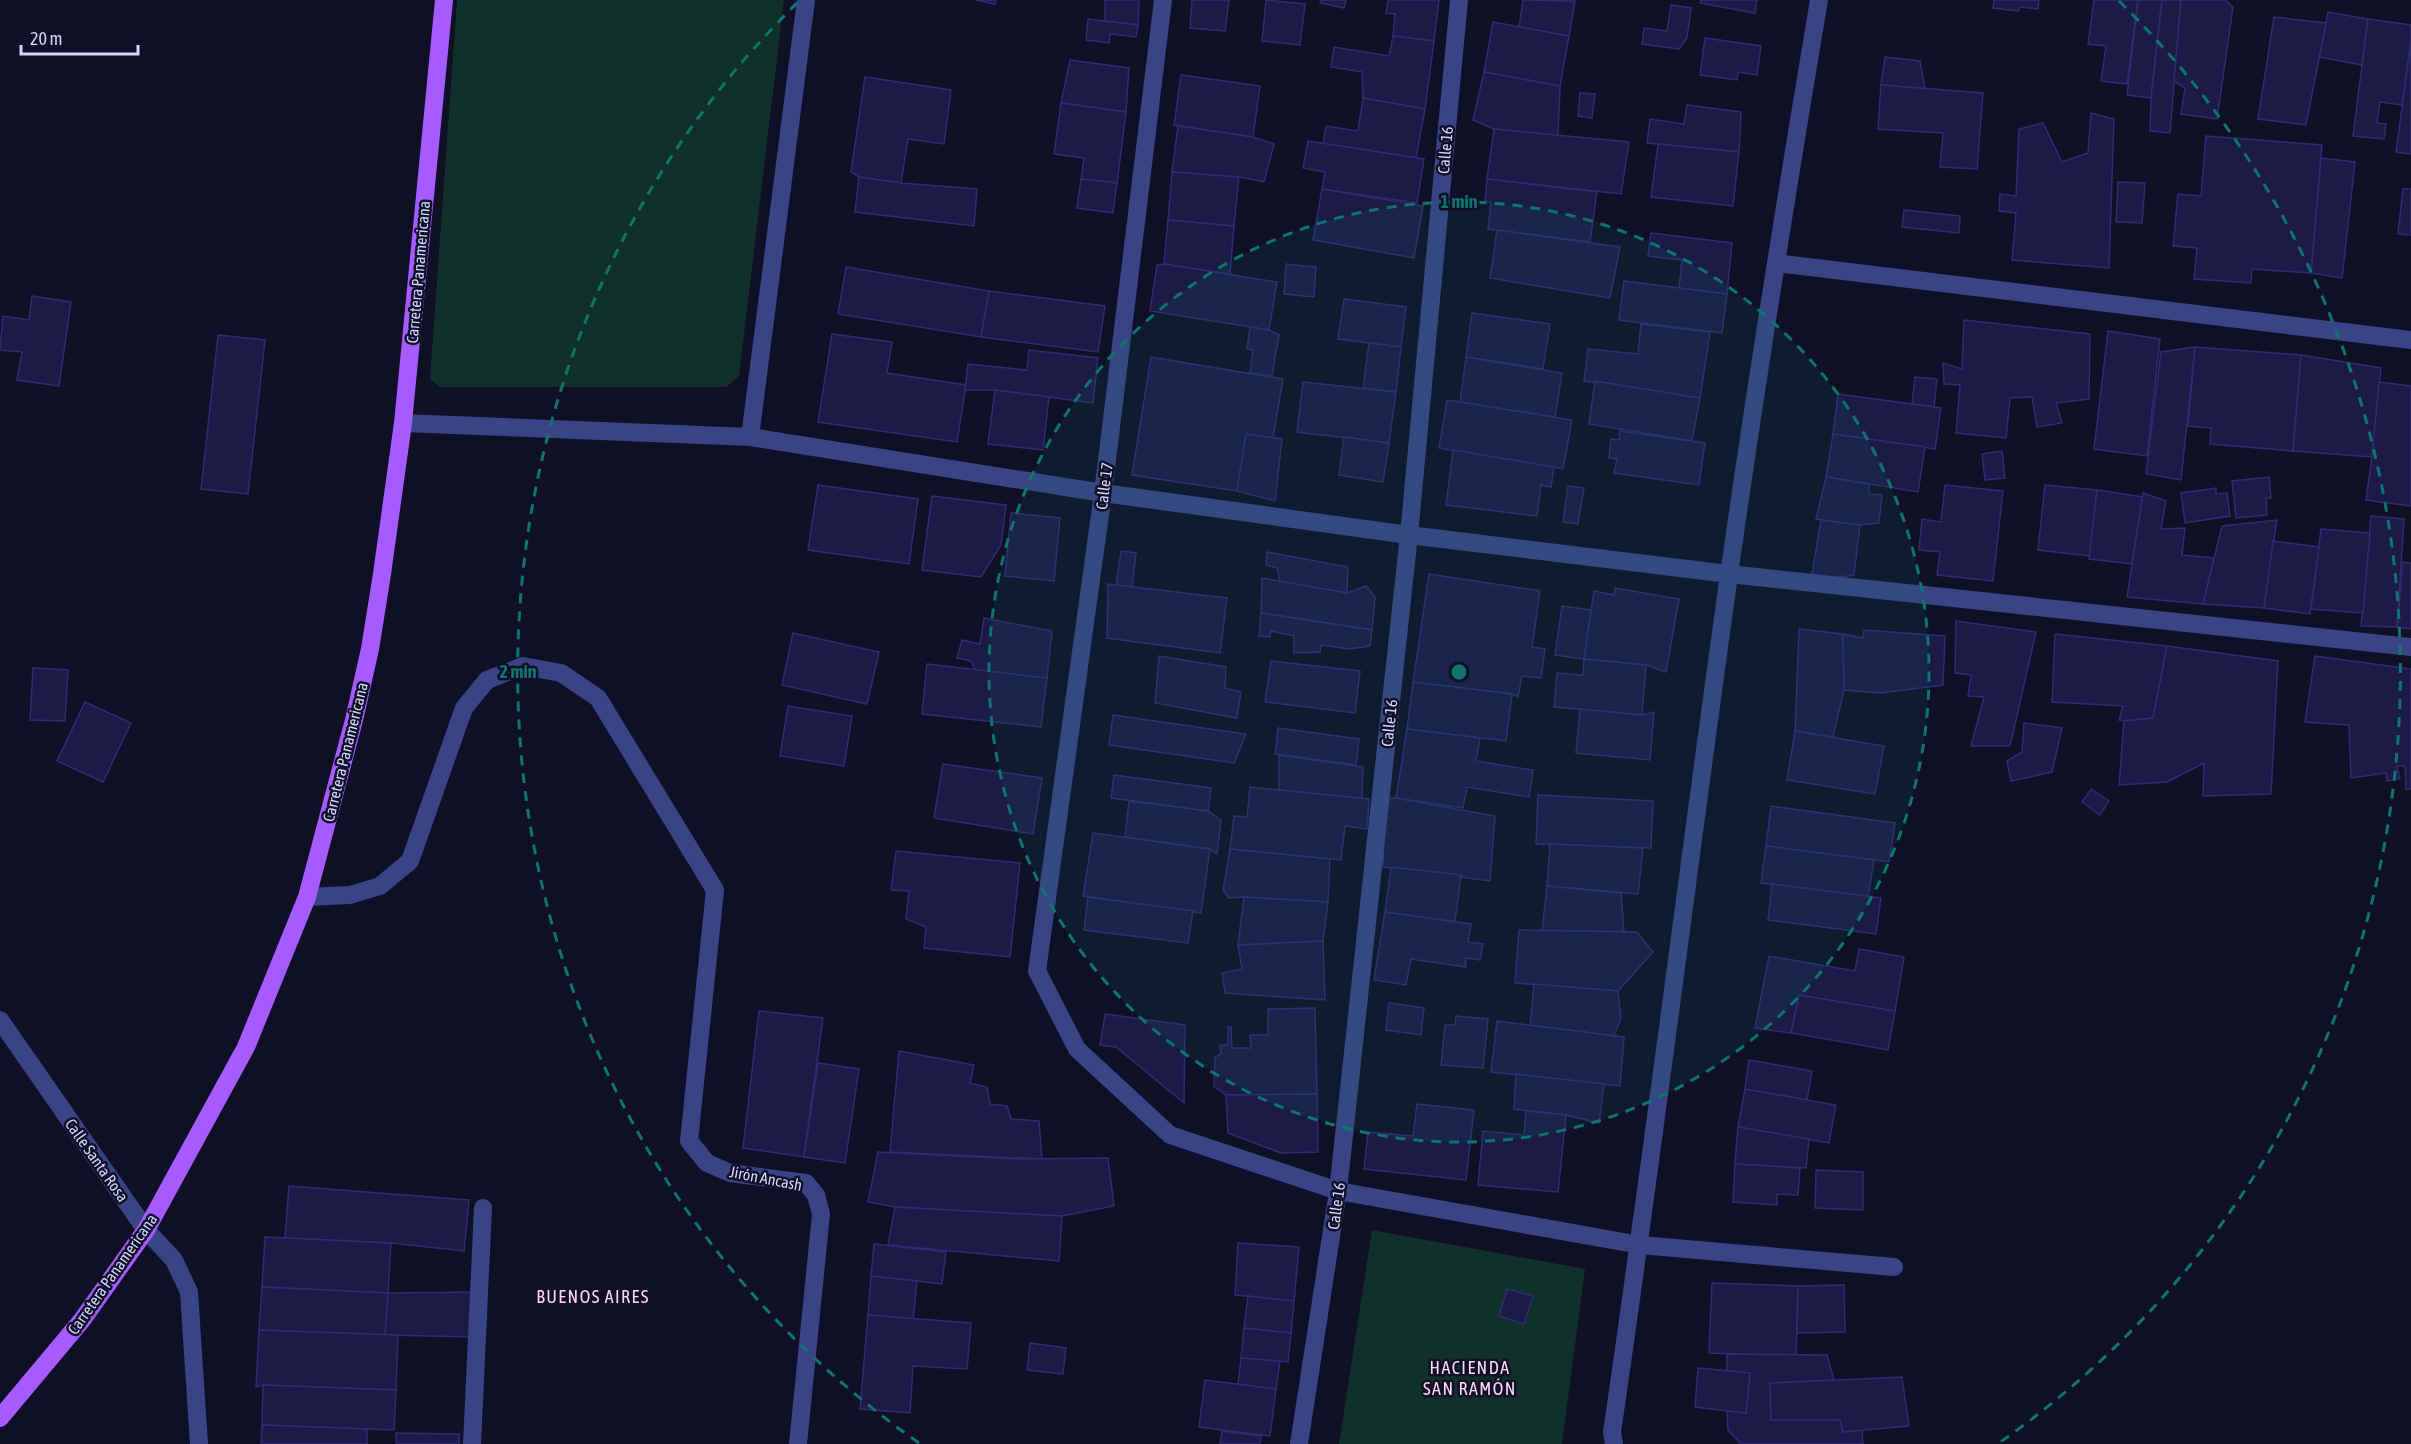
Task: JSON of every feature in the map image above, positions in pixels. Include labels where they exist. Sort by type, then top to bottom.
[{"type":"main road","name":"Carretera Panamericana","points":[[0,1418],[82,1320],[146,1230],[246,1047],[307,897],[354,720],[370,649],[403,423],[444,0]]},
{"type":"street","points":[[750,437],[806,0]]},
{"type":"street","name":"Calle 17","points":[[1163,0],[1103,493],[1037,971],[1077,1049],[1170,1135],[1338,1191]]},
{"type":"street","name":"Calle 16","points":[[1299,1444],[1338,1191],[1409,535],[1459,0]]},
{"type":"street","points":[[1614,1444],[1612,1432],[1640,1245],[1729,574],[1818,0]]},
{"type":"street","points":[[1776,263],[2411,340]]},
{"type":"street","points":[[403,423],[750,437],[1103,493],[1409,535],[1729,574],[2411,647]]},
{"type":"street","name":"Jirón Ancash","points":[[307,897],[350,895],[380,886],[410,861],[464,708],[487,680],[523,666],[561,673],[598,698],[715,890],[689,1141],[707,1163],[730,1173],[806,1183],[816,1195],[821,1214],[798,1444]]},
{"type":"street","name":"Calle Santa Rosa","points":[[0,1020],[146,1230],[174,1260],[189,1292],[199,1444]]},
{"type":"street","points":[[1338,1191],[1640,1245],[1894,1267]]},
{"type":"street","points":[[472,1444],[483,1208]]},
{"type":"green space","points":[[457,0],[784,0],[739,376],[726,387],[440,387],[430,379]]},
{"type":"green space","points":[[1372,1230],[1585,1269],[1562,1444],[1339,1444]]},
{"type":"building","points":[[976,0],[996,0],[995,4]]},
{"type":"building","points":[[1105,0],[1139,0],[1138,25],[1105,21]]},
{"type":"building","points":[[1192,0],[1229,0],[1225,31],[1190,28]]},
{"type":"building","points":[[1266,0],[1305,4],[1300,45],[1262,41]]},
{"type":"building","points":[[1321,0],[1346,0],[1344,8],[1320,3]]},
{"type":"building","points":[[1388,0],[1439,0],[1434,41],[1393,36],[1395,14],[1386,13]]},
{"type":"building","points":[[1523,0],[1575,1],[1569,36],[1519,27]]},
{"type":"building","points":[[1701,0],[1757,0],[1755,13],[1700,3]]},
{"type":"building","points":[[1994,0],[2039,0],[2038,9],[2020,7],[2018,11],[1993,8]]},
{"type":"building","points":[[2094,0],[2138,0],[2127,84],[2101,81],[2106,46],[2088,44]]},
{"type":"building","points":[[2138,0],[2162,0],[2151,98],[2127,95]]},
{"type":"building","points":[[2162,0],[2181,0],[2170,133],[2150,131],[2151,98]]},
{"type":"building","points":[[2181,0],[2225,0],[2233,7],[2217,119],[2181,114],[2185,88],[2174,81]]},
{"type":"building","points":[[1671,5],[1691,8],[1687,38],[1679,49],[1642,44],[1644,28],[1667,31]]},
{"type":"building","points":[[2328,12],[2368,19],[2362,65],[2319,57]]},
{"type":"building","points":[[2274,17],[2326,23],[2306,125],[2258,119]]},
{"type":"building","points":[[1088,19],[1138,25],[1136,37],[1110,34],[1109,43],[1086,40]]},
{"type":"building","points":[[2368,19],[2411,25],[2402,105],[2380,102],[2377,123],[2386,124],[2384,139],[2353,136]]},
{"type":"building","points":[[1493,22],[1569,36],[1560,86],[1484,72]]},
{"type":"building","points":[[1393,36],[1434,41],[1425,109],[1363,98],[1362,72],[1331,67],[1334,47],[1389,56]]},
{"type":"building","points":[[1705,38],[1761,46],[1757,75],[1738,72],[1737,80],[1700,75]]},
{"type":"building","points":[[2411,41],[2411,154],[2396,152]]},
{"type":"building","points":[[1885,57],[1920,61],[1925,89],[1881,85]]},
{"type":"building","points":[[1070,60],[1129,68],[1126,112],[1061,103]]},
{"type":"building","points":[[1484,72],[1560,86],[1558,135],[1494,129],[1473,120]]},
{"type":"building","points":[[1181,75],[1260,86],[1253,137],[1174,125]]},
{"type":"building","points":[[865,77],[951,90],[944,144],[908,139],[901,183],[859,177],[851,172]]},
{"type":"building","points":[[1881,85],[1983,93],[1977,169],[1940,167],[1943,133],[1878,129]]},
{"type":"building","points":[[1580,93],[1595,94],[1592,118],[1578,116]]},
{"type":"building","points":[[1363,98],[1425,109],[1416,158],[1323,144],[1326,126],[1358,131]]},
{"type":"building","points":[[1061,103],[1126,112],[1117,183],[1081,179],[1084,158],[1054,154]]},
{"type":"building","points":[[1687,105],[1741,112],[1739,152],[1647,143],[1650,119],[1684,124]]},
{"type":"building","points":[[2091,113],[2114,119],[2109,268],[2012,260],[2016,213],[1999,211],[2000,194],[2016,196],[2019,129],[2043,123],[2062,162],[2088,153]]},
{"type":"building","points":[[1178,126],[1253,137],[1274,144],[1264,182],[1239,177],[1172,172]]},
{"type":"building","points":[[1494,129],[1629,142],[1621,194],[1487,179]]},
{"type":"building","points":[[2206,136],[2322,145],[2311,273],[2252,269],[2251,283],[2194,279],[2197,248],[2173,246],[2178,194],[2201,196]]},
{"type":"building","points":[[1308,141],[1424,159],[1417,203],[1322,189],[1325,172],[1303,168]]},
{"type":"building","points":[[1658,144],[1739,152],[1733,206],[1651,197]]},
{"type":"building","points":[[2321,158],[2355,162],[2342,278],[2311,273]]},
{"type":"building","points":[[1172,172],[1239,177],[1234,226],[1168,220]]},
{"type":"building","points":[[859,177],[977,189],[974,226],[855,212]]},
{"type":"building","points":[[1081,179],[1117,183],[1113,213],[1077,208]]},
{"type":"building","points":[[1487,179],[1597,192],[1590,242],[1488,229],[1491,202],[1485,202]]},
{"type":"building","points":[[2118,182],[2145,183],[2142,223],[2116,222]]},
{"type":"building","points":[[1322,189],[1423,206],[1414,258],[1313,240]]},
{"type":"building","points":[[2403,189],[2411,189],[2411,235],[2398,234]]},
{"type":"building","points":[[1904,210],[1960,216],[1959,233],[1902,227]]},
{"type":"building","points":[[1168,220],[1234,226],[1230,274],[1164,264]]},
{"type":"building","points":[[1497,230],[1620,247],[1610,298],[1490,278]]},
{"type":"building","points":[[1651,233],[1732,243],[1727,294],[1679,288],[1682,260],[1648,256]]},
{"type":"building","points":[[1164,264],[1277,282],[1269,330],[1150,311],[1157,265]]},
{"type":"building","points":[[1286,264],[1316,267],[1314,297],[1284,294]]},
{"type":"building","points":[[846,267],[989,291],[981,337],[838,314]]},
{"type":"building","points":[[1624,281],[1727,294],[1722,333],[1619,320]]},
{"type":"building","points":[[989,291],[1105,306],[1098,352],[981,337]]},
{"type":"building","points":[[32,296],[71,302],[59,386],[17,380],[22,352],[0,350],[3,316],[29,320]]},
{"type":"building","points":[[1344,299],[1406,307],[1401,347],[1338,339]]},
{"type":"building","points":[[1472,313],[1550,324],[1543,369],[1466,357]]},
{"type":"building","points":[[1964,320],[2090,334],[2089,399],[2056,403],[2062,423],[2037,427],[2032,397],[2010,398],[2006,438],[1956,433],[1960,385],[1944,384],[1943,363],[1962,369]]},
{"type":"building","points":[[1641,324],[1710,332],[1700,398],[1584,381],[1588,349],[1638,354]]},
{"type":"building","points":[[1250,327],[1269,330],[1279,335],[1272,376],[1250,373],[1253,350],[1247,349]]},
{"type":"building","points":[[2108,331],[2160,339],[2147,456],[2094,449]]},
{"type":"building","points":[[832,334],[892,342],[887,373],[966,385],[957,442],[818,422]]},
{"type":"building","points":[[218,335],[265,340],[248,494],[201,489]]},
{"type":"building","points":[[1369,343],[1401,347],[1396,392],[1363,388]]},
{"type":"building","points":[[2195,347],[2181,480],[2146,474],[2161,352]]},
{"type":"building","points":[[2195,347],[2301,355],[2293,451],[2210,444],[2211,428],[2188,426]]},
{"type":"building","points":[[1029,350],[1098,358],[1093,403],[995,390],[965,390],[968,364],[1027,370]]},
{"type":"building","points":[[2301,355],[2381,368],[2372,457],[2293,451]]},
{"type":"building","points":[[1151,357],[1283,379],[1273,438],[1246,434],[1237,491],[1132,475]]},
{"type":"building","points":[[1466,357],[1562,373],[1555,417],[1460,402]]},
{"type":"building","points":[[1915,377],[1937,379],[1934,407],[1912,404]]},
{"type":"building","points":[[1595,381],[1700,398],[1692,441],[1589,424]]},
{"type":"building","points":[[1303,382],[1396,392],[1389,443],[1297,432]]},
{"type":"building","points":[[2379,382],[2411,386],[2411,506],[2366,500]]},
{"type":"building","points":[[995,390],[1049,397],[1043,450],[988,444]]},
{"type":"building","points":[[1838,394],[1941,408],[1935,449],[1833,434]]},
{"type":"building","points":[[1447,400],[1572,420],[1563,469],[1439,448]]},
{"type":"building","points":[[1620,431],[1705,443],[1699,485],[1614,473],[1617,459],[1609,458],[1611,439],[1619,440]]},
{"type":"building","points":[[1246,434],[1282,439],[1275,501],[1237,491]]},
{"type":"building","points":[[1833,434],[1925,447],[1918,492],[1826,477]]},
{"type":"building","points":[[1344,437],[1389,443],[1383,482],[1339,475]]},
{"type":"building","points":[[1453,450],[1554,467],[1551,487],[1541,485],[1537,516],[1446,505]]},
{"type":"building","points":[[2002,451],[2005,478],[1985,480],[1982,454]]},
{"type":"building","points":[[1826,477],[1869,484],[1869,494],[1882,495],[1879,523],[1860,525],[1816,519]]},
{"type":"building","points":[[2269,477],[2271,498],[2266,498],[2267,515],[2236,518],[2232,481]]},
{"type":"building","points":[[818,485],[918,499],[909,564],[808,550]]},
{"type":"building","points":[[1945,485],[2003,491],[1993,581],[1937,575],[1940,552],[1919,550],[1922,519],[1941,522]]},
{"type":"building","points":[[2045,485],[2097,490],[2090,556],[2038,550]]},
{"type":"building","points":[[1568,486],[1584,488],[1578,524],[1563,522]]},
{"type":"building","points":[[2216,488],[2216,494],[2227,493],[2230,516],[2185,523],[2181,493]]},
{"type":"building","points":[[2097,490],[2143,497],[2132,564],[2089,559]]},
{"type":"building","points":[[2143,493],[2166,501],[2161,529],[2185,528],[2182,555],[2214,558],[2203,604],[2127,597]]},
{"type":"building","points":[[932,496],[1006,505],[1001,545],[981,577],[922,570]]},
{"type":"building","points":[[1011,513],[1060,518],[1054,581],[1005,576]]},
{"type":"building","points":[[2371,516],[2404,519],[2397,627],[2361,626]]},
{"type":"building","points":[[1821,520],[1860,525],[1854,575],[1833,578],[1812,574]]},
{"type":"building","points":[[2277,520],[2264,608],[2203,604],[2222,526]]},
{"type":"building","points":[[2321,529],[2370,533],[2363,613],[2311,609]]},
{"type":"building","points":[[2273,541],[2319,547],[2310,614],[2264,608]]},
{"type":"building","points":[[1121,551],[1136,553],[1132,587],[1116,585]]},
{"type":"building","points":[[1267,552],[1348,567],[1347,593],[1280,582],[1277,568],[1266,565]]},
{"type":"building","points":[[2403,562],[2411,563],[2411,629],[2397,627]]},
{"type":"building","points":[[1429,574],[1540,591],[1532,647],[1545,649],[1541,678],[1522,676],[1518,697],[1512,694],[1413,682]]},
{"type":"building","points":[[1262,578],[1347,593],[1366,586],[1375,597],[1372,630],[1261,613]]},
{"type":"building","points":[[1108,584],[1227,598],[1220,653],[1107,638]]},
{"type":"building","points":[[1615,588],[1679,599],[1666,672],[1646,665],[1584,659],[1594,591],[1614,595]]},
{"type":"building","points":[[1562,606],[1591,610],[1584,659],[1555,655]]},
{"type":"building","points":[[1261,613],[1372,630],[1370,646],[1349,649],[1321,645],[1320,652],[1294,653],[1294,636],[1271,631],[1270,637],[1259,636]]},
{"type":"building","points":[[984,618],[1052,631],[1047,678],[975,670],[971,661],[957,658],[962,640],[980,644]]},
{"type":"building","points":[[1956,621],[2036,632],[2010,746],[1971,746],[1984,697],[1968,696],[1971,675],[1955,673]]},
{"type":"building","points":[[1799,629],[1843,634],[1844,690],[1833,737],[1795,731]]},
{"type":"building","points":[[1864,630],[1945,636],[1943,685],[1880,693],[1844,690],[1843,634],[1863,638]]},
{"type":"building","points":[[793,633],[879,652],[867,704],[782,685]]},
{"type":"building","points":[[2055,634],[2167,646],[2153,718],[2124,721],[2119,720],[2123,706],[2052,702]]},
{"type":"building","points":[[2167,646],[2278,661],[2271,794],[2203,796],[2204,763],[2167,782],[2119,785],[2124,721],[2153,718]]},
{"type":"building","points":[[1159,656],[1226,667],[1225,688],[1241,692],[1237,718],[1155,703]]},
{"type":"building","points":[[2315,656],[2411,669],[2411,789],[2406,789],[2405,766],[2397,766],[2400,779],[2387,781],[2386,773],[2351,778],[2349,725],[2305,722]]},
{"type":"building","points":[[1584,659],[1646,665],[1642,715],[1554,707],[1557,673],[1583,675]]},
{"type":"building","points":[[1271,661],[1360,671],[1355,713],[1265,702]]},
{"type":"building","points":[[927,664],[1047,678],[1041,727],[922,714]]},
{"type":"building","points":[[33,668],[68,670],[65,721],[30,720]]},
{"type":"building","points":[[1413,682],[1512,694],[1506,741],[1407,729]]},
{"type":"building","points":[[85,702],[131,723],[103,782],[57,761]]},
{"type":"building","points":[[788,706],[852,716],[844,766],[780,756]]},
{"type":"building","points":[[1580,709],[1642,715],[1654,712],[1650,760],[1576,753]]},
{"type":"building","points":[[1113,715],[1246,734],[1234,763],[1109,745]]},
{"type":"building","points":[[2024,723],[2062,728],[2052,772],[2011,781],[2007,761],[2022,752]]},
{"type":"building","points":[[1278,728],[1359,739],[1356,765],[1275,754]]},
{"type":"building","points":[[1407,729],[1480,738],[1476,761],[1533,770],[1529,797],[1467,787],[1463,808],[1396,798]]},
{"type":"building","points":[[1795,731],[1884,746],[1875,794],[1787,780]]},
{"type":"building","points":[[1279,755],[1363,767],[1362,799],[1279,790]]},
{"type":"building","points":[[943,764],[1042,778],[1033,834],[934,818]]},
{"type":"building","points":[[1114,775],[1211,788],[1208,811],[1111,798]]},
{"type":"building","points":[[1250,787],[1369,799],[1367,829],[1345,826],[1341,860],[1230,849],[1234,816],[1247,817]]},
{"type":"building","points":[[2091,789],[2109,801],[2100,815],[2082,802]]},
{"type":"building","points":[[1538,795],[1653,801],[1651,848],[1536,844]]},
{"type":"building","points":[[1385,798],[1495,816],[1490,881],[1383,867]]},
{"type":"building","points":[[1129,801],[1208,811],[1221,820],[1217,854],[1210,849],[1125,837]]},
{"type":"building","points":[[1771,806],[1895,823],[1889,862],[1766,846]]},
{"type":"building","points":[[1093,833],[1210,849],[1201,913],[1083,896]]},
{"type":"building","points":[[1550,844],[1643,848],[1638,894],[1547,886]]},
{"type":"building","points":[[1766,846],[1874,860],[1868,897],[1761,883]]},
{"type":"building","points":[[1230,849],[1330,859],[1328,902],[1229,898],[1223,890]]},
{"type":"building","points":[[896,851],[1020,863],[1010,957],[924,948],[926,927],[906,919],[909,891],[891,890]]},
{"type":"building","points":[[1391,867],[1461,875],[1455,922],[1385,912]]},
{"type":"building","points":[[1772,884],[1881,898],[1876,934],[1768,920]]},
{"type":"building","points":[[1547,886],[1621,893],[1624,932],[1542,931]]},
{"type":"building","points":[[1088,897],[1193,911],[1188,943],[1084,930]]},
{"type":"building","points":[[1244,897],[1328,902],[1323,941],[1238,945]]},
{"type":"building","points":[[1385,912],[1471,924],[1468,942],[1483,944],[1480,960],[1465,958],[1466,967],[1411,959],[1406,985],[1374,980]]},
{"type":"building","points":[[1519,930],[1637,932],[1653,952],[1618,991],[1515,983]]},
{"type":"building","points":[[1323,941],[1325,1000],[1225,993],[1222,973],[1242,969],[1238,945]]},
{"type":"building","points":[[1859,949],[1904,957],[1895,1011],[1799,995],[1791,1033],[1755,1028],[1769,956],[1855,971]]},
{"type":"building","points":[[1534,984],[1618,991],[1621,1018],[1614,1036],[1530,1025]]},
{"type":"building","points":[[1799,995],[1895,1011],[1888,1050],[1791,1033]]},
{"type":"building","points":[[1389,1003],[1424,1008],[1421,1035],[1386,1030]]},
{"type":"building","points":[[1315,1008],[1317,1094],[1226,1095],[1214,1086],[1215,1057],[1221,1054],[1220,1045],[1228,1045],[1228,1027],[1231,1027],[1232,1048],[1251,1048],[1250,1035],[1268,1035],[1268,1009]]},
{"type":"building","points":[[759,1011],[823,1018],[804,1157],[743,1148]]},
{"type":"building","points":[[1105,1014],[1185,1025],[1184,1103],[1116,1047],[1100,1045]]},
{"type":"building","points":[[1456,1016],[1488,1019],[1483,1068],[1441,1065],[1445,1025],[1455,1025]]},
{"type":"building","points":[[1497,1021],[1624,1037],[1620,1086],[1491,1072]]},
{"type":"building","points":[[899,1051],[974,1065],[970,1083],[987,1087],[990,1104],[1007,1106],[1011,1119],[1039,1121],[1042,1159],[890,1152]]},
{"type":"building","points":[[1749,1060],[1812,1071],[1807,1100],[1745,1089]]},
{"type":"building","points":[[818,1063],[859,1069],[845,1163],[804,1157]]},
{"type":"building","points":[[1516,1074],[1604,1084],[1599,1123],[1566,1115],[1514,1109]]},
{"type":"building","points":[[1745,1089],[1836,1105],[1829,1143],[1738,1127]]},
{"type":"building","points":[[1317,1094],[1318,1152],[1281,1153],[1228,1133],[1226,1095]]},
{"type":"building","points":[[1417,1104],[1474,1110],[1466,1180],[1364,1169],[1368,1132],[1413,1136]]},
{"type":"building","points":[[1526,1111],[1566,1115],[1558,1192],[1478,1185],[1483,1131],[1524,1135]]},
{"type":"building","points":[[1738,1127],[1809,1139],[1806,1168],[1735,1164]]},
{"type":"building","points":[[878,1152],[1019,1159],[1108,1158],[1114,1206],[1062,1216],[895,1207],[868,1202]]},
{"type":"building","points":[[1735,1164],[1800,1168],[1798,1195],[1777,1194],[1777,1205],[1733,1202]]},
{"type":"building","points":[[1816,1170],[1863,1172],[1863,1210],[1815,1208]]},
{"type":"building","points":[[289,1186],[469,1200],[464,1251],[391,1243],[285,1238]]},
{"type":"building","points":[[895,1207],[1062,1216],[1059,1261],[888,1245]]},
{"type":"building","points":[[265,1237],[391,1243],[388,1293],[262,1287]]},
{"type":"building","points":[[1238,1243],[1299,1247],[1294,1301],[1235,1295]]},
{"type":"building","points":[[874,1244],[946,1252],[942,1284],[871,1276]]},
{"type":"building","points":[[871,1276],[917,1281],[913,1320],[868,1315]]},
{"type":"building","points":[[1712,1283],[1798,1286],[1796,1356],[1709,1353]]},
{"type":"building","points":[[1844,1285],[1845,1332],[1797,1333],[1798,1286]]},
{"type":"building","points":[[262,1287],[388,1293],[385,1335],[259,1330]]},
{"type":"building","points":[[1507,1289],[1533,1296],[1524,1324],[1499,1316]]},
{"type":"building","points":[[476,1292],[474,1337],[385,1335],[388,1293]]},
{"type":"building","points":[[1248,1296],[1294,1301],[1291,1333],[1244,1328]]},
{"type":"building","points":[[868,1315],[971,1323],[967,1369],[913,1366],[910,1413],[860,1409]]},
{"type":"building","points":[[1244,1328],[1291,1333],[1288,1362],[1241,1358]]},
{"type":"building","points":[[259,1330],[398,1335],[396,1390],[263,1385],[256,1387]]},
{"type":"building","points":[[1030,1343],[1066,1348],[1063,1374],[1027,1370]]},
{"type":"building","points":[[1727,1354],[1827,1355],[1834,1380],[1770,1383],[1771,1420],[1840,1420],[1843,1432],[1862,1430],[1863,1444],[1741,1444],[1728,1430],[1727,1411],[1746,1413],[1750,1373],[1727,1371]]},
{"type":"building","points":[[1241,1358],[1280,1361],[1276,1389],[1238,1384]]},
{"type":"building","points":[[1698,1368],[1750,1373],[1746,1413],[1695,1407]]},
{"type":"building","points":[[1902,1377],[1909,1426],[1843,1432],[1840,1420],[1771,1420],[1770,1383]]},
{"type":"building","points":[[1205,1380],[1276,1389],[1270,1436],[1199,1427]]},
{"type":"building","points":[[263,1385],[396,1390],[394,1430],[262,1425]]},
{"type":"building","points":[[262,1425],[367,1429],[367,1444],[261,1444]]},
{"type":"building","points":[[1222,1431],[1261,1436],[1260,1444],[1220,1444]]},
{"type":"building","points":[[396,1433],[459,1434],[459,1444],[396,1444]]},
{"type":"district","name":"BUENOS AIRES","points":[[593,1296]]},
{"type":"district","name":"HACIENDA SAN RAMÓN","points":[[1470,1377]]}]
